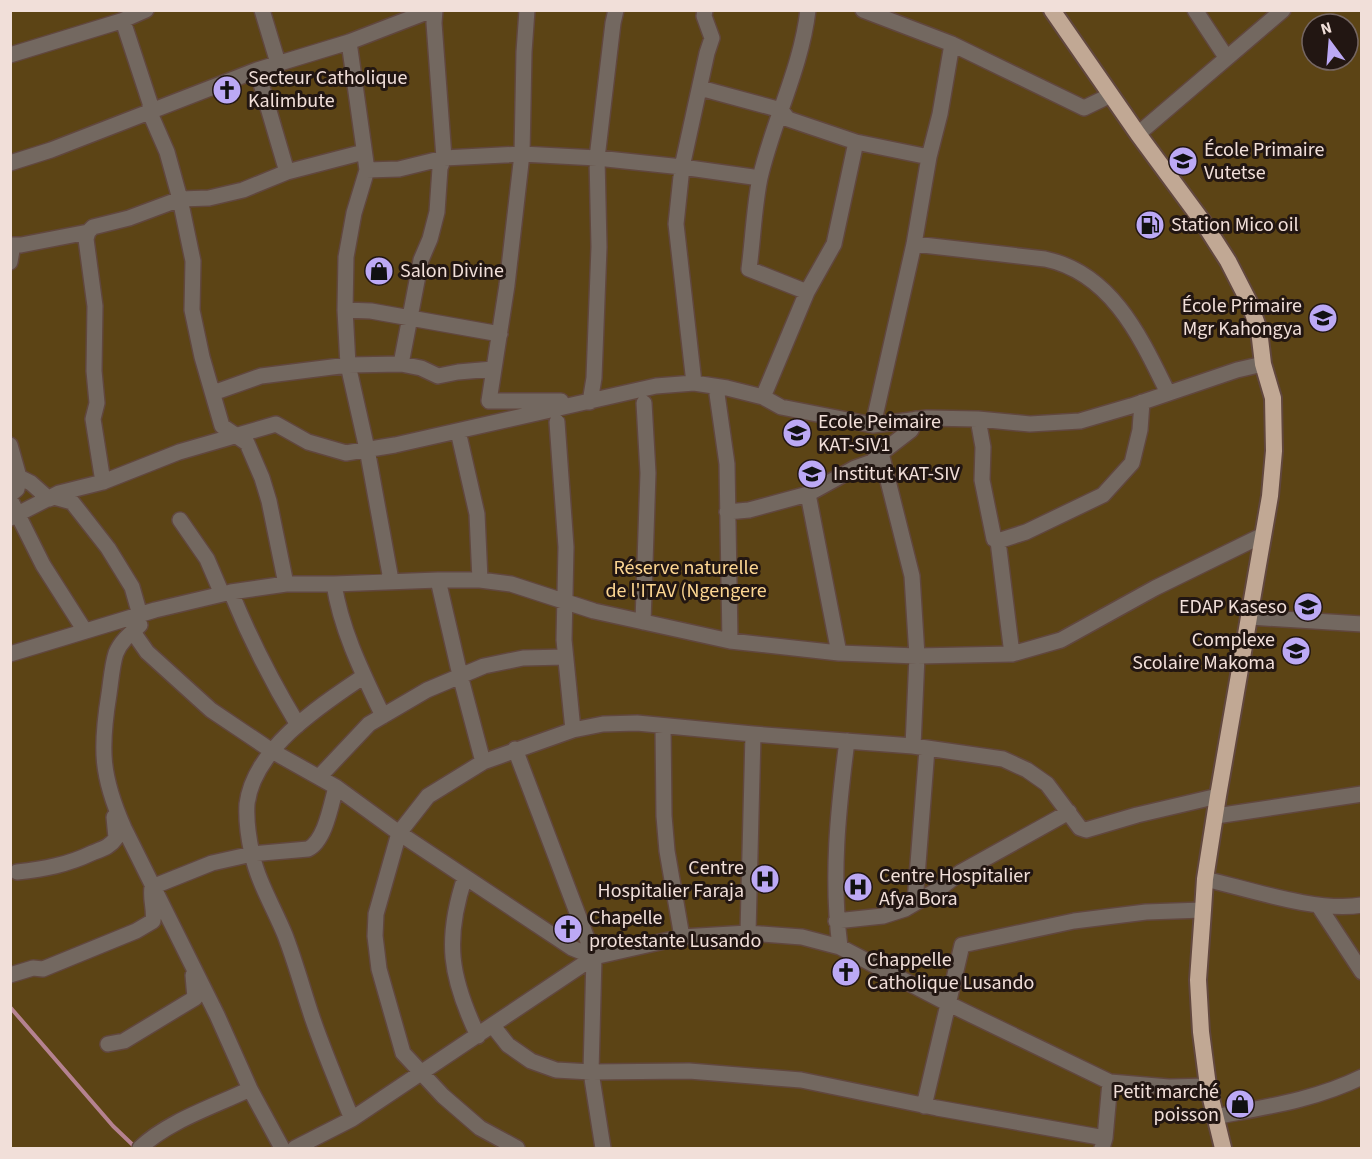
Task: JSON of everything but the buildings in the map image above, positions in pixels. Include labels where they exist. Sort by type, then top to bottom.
[{"type":"highway","points":[[1052,10],[1138,134],[1203,222],[1228,261],[1249,302],[1259,330],[1263,364],[1273,398],[1275,427],[1270,496],[1205,879],[1198,980],[1201,1032],[1208,1086],[1223,1149]]},
{"type":"street","points":[[10,55],[123,21],[146,10]]},
{"type":"street","points":[[262,10],[278,63]]},
{"type":"street","points":[[10,163],[150,113],[257,70],[349,42],[434,10],[444,158],[440,168],[437,212],[430,239],[421,260],[401,364]]},
{"type":"street","points":[[527,10],[522,154],[500,334],[489,401],[590,402]]},
{"type":"street","points":[[590,402],[594,378],[599,248],[597,158],[616,10]]},
{"type":"street","points":[[694,383],[676,224],[682,167],[712,38],[704,16],[705,10]]},
{"type":"street","points":[[807,292],[749,269],[760,178],[800,51],[808,10]]},
{"type":"street","points":[[863,10],[952,44],[1084,108],[1111,95]]},
{"type":"street","points":[[1195,10],[1226,57]]},
{"type":"street","points":[[1138,134],[1283,10]]},
{"type":"street","points":[[123,21],[150,104],[150,113],[167,152],[180,199],[193,261],[192,310],[202,357],[222,426],[247,443],[262,478],[286,584]]},
{"type":"street","points":[[349,42],[367,170],[354,213],[348,246],[345,310],[348,365],[367,449],[391,580]]},
{"type":"street","points":[[873,425],[914,244],[952,44]]},
{"type":"street","points":[[257,70],[287,172]]},
{"type":"street","points":[[700,88],[781,110],[788,119],[856,142],[929,157]]},
{"type":"street","points":[[763,397],[807,292],[834,244],[856,142]]},
{"type":"street","points":[[103,482],[93,418],[96,403],[95,306],[86,239],[88,232],[93,227],[129,218],[180,199],[209,198],[243,190],[287,172],[363,152]]},
{"type":"street","points":[[367,170],[399,169],[444,158],[522,154],[597,158],[760,178]]},
{"type":"street","points":[[10,262],[12,244],[38,242],[88,232]]},
{"type":"street","points":[[914,244],[1045,260],[1077,270],[1092,280],[1125,314],[1142,340],[1168,393]]},
{"type":"street","points":[[345,310],[371,311],[500,334]]},
{"type":"street","points":[[213,393],[261,376],[348,365],[401,364],[421,368],[438,376],[493,369]]},
{"type":"street","points":[[14,517],[59,493],[103,482],[179,452],[276,424],[308,442],[346,453],[395,445],[656,386],[694,383],[727,387],[763,397],[781,407],[873,425],[916,419],[978,419],[1030,424],[1080,420],[1237,370],[1263,364]]},
{"type":"street","points":[[717,394],[727,464],[730,640]]},
{"type":"street","points":[[998,541],[1026,532],[1103,495],[1132,463],[1140,430],[1142,402]]},
{"type":"street","points":[[643,622],[648,473],[644,403]]},
{"type":"street","points":[[727,512],[749,510],[808,494],[855,468],[872,462],[911,430],[916,419]]},
{"type":"street","points":[[978,419],[983,447],[982,480],[994,539],[998,541],[1012,654]]},
{"type":"street","points":[[557,422],[566,547],[563,602],[565,657],[573,730]]},
{"type":"street","points":[[458,431],[477,513],[480,580]]},
{"type":"street","points":[[10,445],[19,477],[17,489],[10,497],[14,517],[85,631]]},
{"type":"street","points":[[881,453],[912,576],[920,747],[915,902]]},
{"type":"street","points":[[19,477],[31,483],[50,499],[54,497],[72,502],[108,548],[147,612]]},
{"type":"street","points":[[808,494],[838,653]]},
{"type":"street","points":[[180,520],[207,559],[298,725]]},
{"type":"street","points":[[10,654],[147,612],[226,593],[286,584],[334,584],[391,580],[480,580],[511,584],[563,602],[730,640],[838,653],[917,656],[1012,654],[1060,640],[1155,588],[1263,536]]},
{"type":"street","points":[[438,580],[483,762]]},
{"type":"street","points":[[334,584],[337,603],[364,676],[383,716]]},
{"type":"street","points":[[147,612],[116,653],[104,721],[102,754],[105,777],[114,806],[152,887],[193,967],[250,1089],[282,1149]]},
{"type":"street","points":[[1250,616],[1362,624]]},
{"type":"street","points":[[133,632],[147,652],[211,710],[272,752],[336,787],[399,833],[572,948],[594,957]]},
{"type":"street","points":[[319,777],[369,724],[426,690],[484,666],[523,658],[565,657]]},
{"type":"street","points":[[352,1119],[312,1017],[285,935],[258,873],[252,854],[247,806],[261,767],[272,752],[319,706],[364,676]]},
{"type":"street","points":[[517,1149],[480,1128],[443,1096],[403,1053],[379,969],[375,936],[376,914],[399,833],[428,796],[483,762],[573,730],[603,724],[637,723],[920,747],[1003,759],[1027,770],[1047,784],[1080,828],[1086,830],[1137,815],[1218,796]]},
{"type":"street","points":[[663,726],[664,816],[667,851],[681,920],[682,938]]},
{"type":"street","points":[[748,933],[753,734]]},
{"type":"street","points":[[840,947],[836,921],[836,847],[847,741]]},
{"type":"street","points":[[515,749],[594,957],[591,1072],[603,1149]]},
{"type":"street","points":[[152,887],[212,863],[252,854],[308,849],[314,846],[320,839],[328,818],[336,787]]},
{"type":"street","points":[[1216,816],[1362,794]]},
{"type":"street","points":[[17,872],[52,868],[74,862],[111,846],[116,838],[114,806]]},
{"type":"street","points":[[836,921],[883,916],[905,909],[939,889],[961,872],[1069,812]]},
{"type":"street","points":[[465,877],[453,922],[452,962],[463,1001],[478,1036]]},
{"type":"street","points":[[1205,879],[1318,905],[1348,908],[1362,905]]},
{"type":"street","points":[[10,975],[33,968],[43,969],[136,931],[153,921],[154,913],[150,899],[152,887]]},
{"type":"street","points":[[1318,905],[1362,972]]},
{"type":"street","points":[[924,1106],[962,945],[1074,921],[1146,912],[1203,910]]},
{"type":"street","points":[[295,1149],[352,1119],[594,957],[682,938],[748,933],[802,937],[840,947],[949,1004],[1110,1082],[1169,1087],[1208,1086]]},
{"type":"street","points":[[108,1044],[124,1041],[195,998],[193,967]]},
{"type":"street","points":[[493,1026],[508,1045],[531,1061],[556,1070],[689,1071],[801,1080],[1103,1143],[1110,1082]]},
{"type":"street","points":[[1214,1117],[1304,1099],[1326,1093],[1362,1077]]},
{"type":"street","points":[[140,1149],[152,1137],[171,1126],[250,1089]]},
{"type":"green space","name":"Réserve naturelle de l'ITAV (Ngengere","points":[[11,11],[1361,11],[1361,1148],[11,1148]]},
{"type":"waterway","points":[[10,1007],[113,1126],[136,1148]]},
{"type":"place","name":"Secteur Catholique Kalimbute","points":[[227,90]]},
{"type":"place","name":"École Primaire Vutetse","points":[[1183,161]]},
{"type":"place","name":"Station Mico oil","points":[[1150,225]]},
{"type":"place","name":"Salon Divine","points":[[379,271]]},
{"type":"place","name":"École Primaire Mgr Kahongya","points":[[1323,318]]},
{"type":"place","name":"Ecole Peimaire KAT-SIV1","points":[[797,433]]},
{"type":"place","name":"Institut KAT-SIV","points":[[812,474]]},
{"type":"place","name":"EDAP Kaseso","points":[[1308,607]]},
{"type":"place","name":"Complexe Scolaire Makoma","points":[[1296,651]]},
{"type":"place","name":"Centre Hospitalier Faraja","points":[[765,879]]},
{"type":"place","name":"Centre Hospitalier Afya Bora","points":[[858,887]]},
{"type":"place","name":"Chapelle protestante Lusando","points":[[568,929]]},
{"type":"place","name":"Chappelle Catholique Lusando","points":[[846,972]]},
{"type":"place","name":"Petit marché poisson","points":[[1240,1104]]}]
